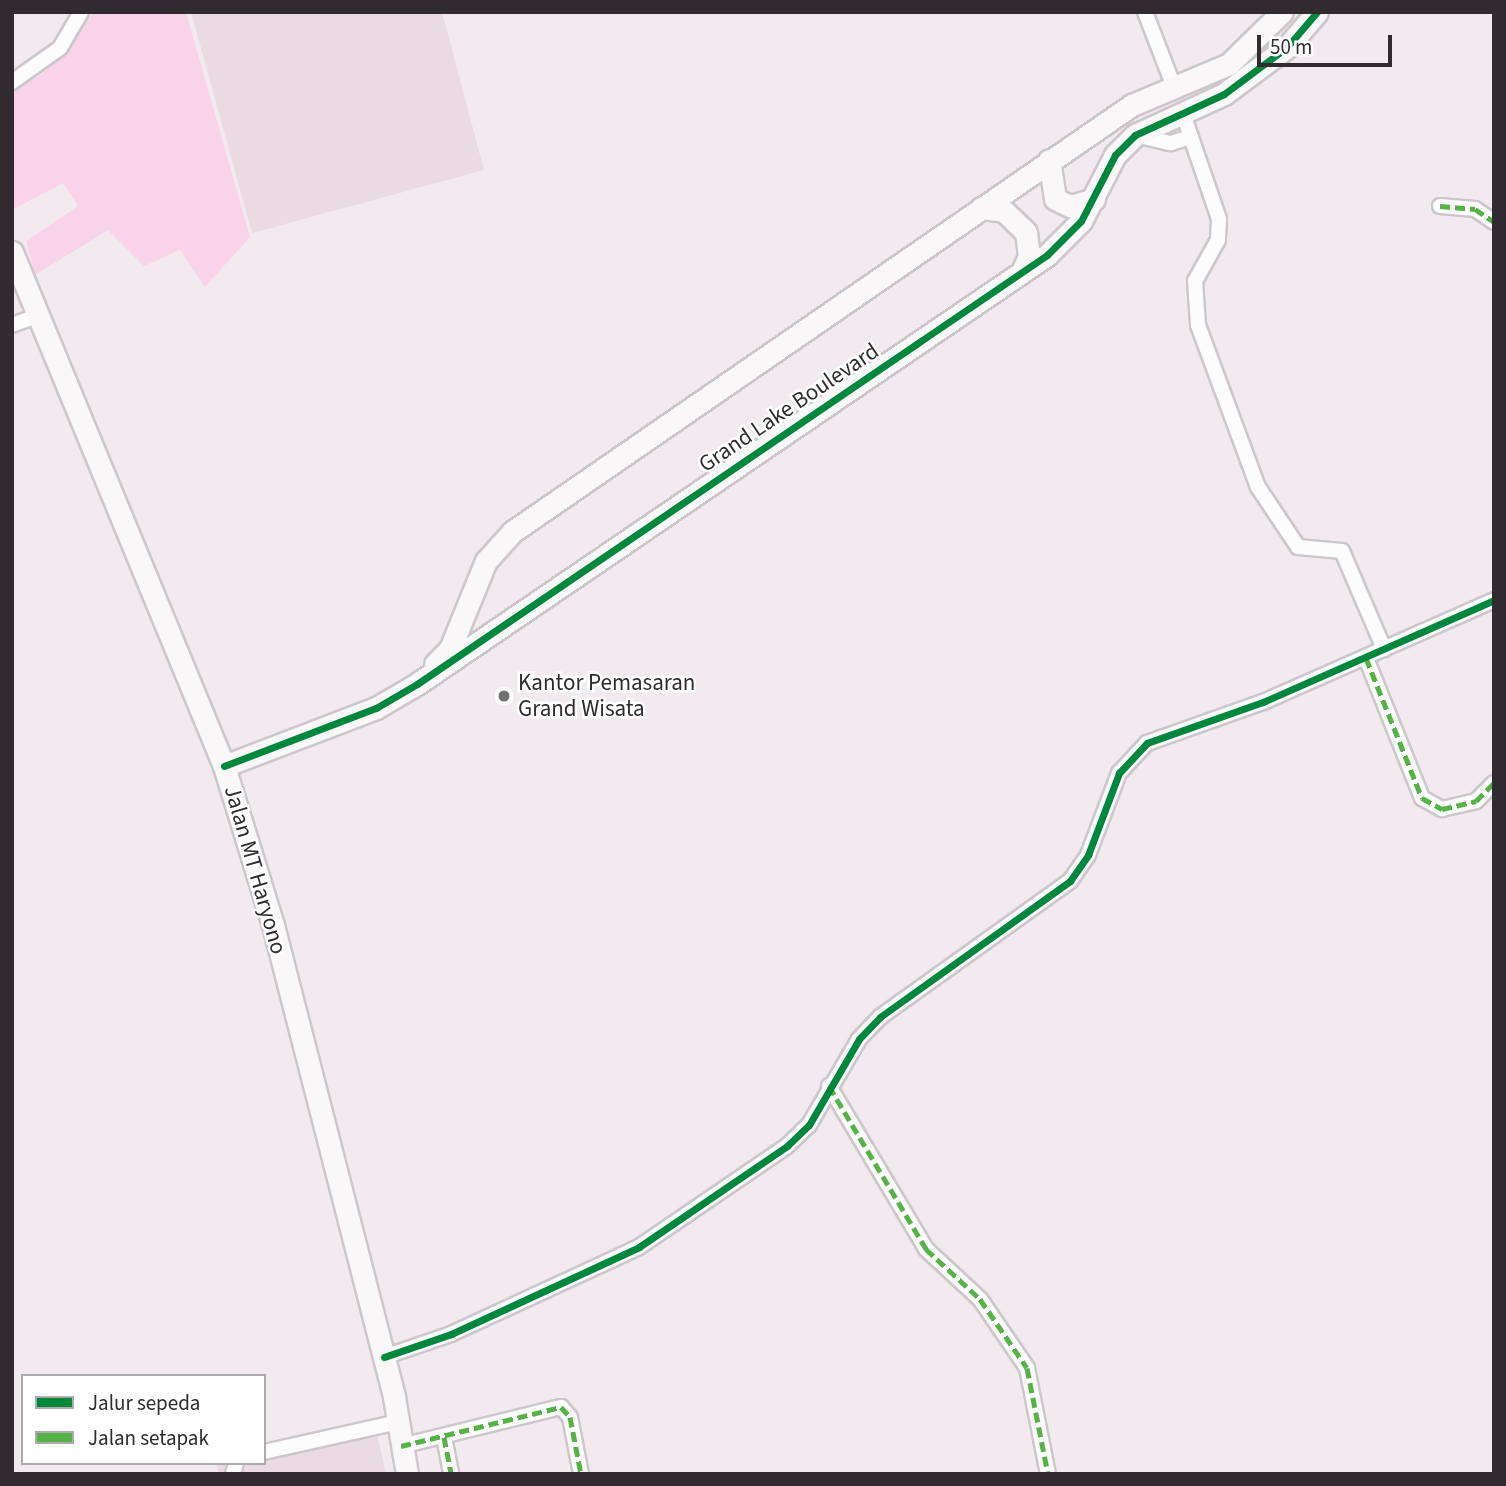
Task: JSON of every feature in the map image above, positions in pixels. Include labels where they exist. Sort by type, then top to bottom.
[{"type":"street","points":[[12,82],[60,48],[81,12]]},
{"type":"street","points":[[1145,12],[1174,88]]},
{"type":"street","name":"Grand Lake Boulevard","points":[[417,684],[450,649],[486,561],[512,532],[1132,105],[1229,64],[1283,12]]},
{"type":"street","name":"Grand Lake Boulevard","points":[[224,766],[328,728],[417,684],[1022,272],[1067,240],[1094,199],[1115,155],[1135,135],[1256,72],[1317,12]]},
{"type":"street","points":[[1182,111],[1219,219],[1218,240],[1195,281],[1198,325],[1258,487],[1298,547],[1342,551],[1384,649]]},
{"type":"street","points":[[1135,135],[1171,143],[1191,137]]},
{"type":"street","points":[[1049,160],[1055,198],[1070,206],[1094,199]]},
{"type":"street","points":[[1440,206],[1475,209],[1494,222]]},
{"type":"street","points":[[981,208],[1004,211],[1026,232],[1029,256],[1022,272]]},
{"type":"street","name":"Jalan MT Haryono","points":[[12,252],[224,766],[273,925],[384,1357],[407,1474]]},
{"type":"street","points":[[12,325],[40,315]]},
{"type":"street","points":[[384,1357],[451,1334],[639,1247],[787,1146],[809,1125],[830,1086],[880,1017],[1070,881],[1088,855],[1119,773],[1147,743],[1366,657],[1494,600]]},
{"type":"street","points":[[1366,657],[1422,799],[1442,809],[1476,801],[1494,783]]},
{"type":"street","points":[[830,1086],[926,1249],[980,1300],[1027,1367],[1048,1474]]},
{"type":"street","points":[[401,1446],[561,1407],[570,1417],[581,1474]]},
{"type":"street","points":[[266,1452],[398,1422]]},
{"type":"street","points":[[444,1437],[451,1474]]},
{"type":"shaded area","points":[[94,12],[186,12],[250,237],[205,287],[180,250],[144,266],[108,230],[35,275],[26,241],[78,206],[63,183],[12,210],[12,92],[45,72]]},
{"type":"shaded area","points":[[191,12],[442,12],[484,170],[252,233]]},
{"type":"shaded area","points":[[376,1429],[386,1474],[218,1474],[217,1465],[266,1465],[266,1448]]},
{"type":"marked path","points":[[1440,206],[1475,209],[1494,222]]},
{"type":"marked path","points":[[1366,658],[1422,798],[1442,809],[1476,801],[1494,783]]},
{"type":"marked path","points":[[829,1086],[926,1249],[980,1299],[1027,1368],[1048,1474]]},
{"type":"marked path","points":[[401,1446],[561,1407],[570,1417],[581,1474]]},
{"type":"marked path","points":[[444,1437],[451,1474]]},
{"type":"cycle path","points":[[224,766],[376,708],[417,684],[1047,255],[1081,221],[1115,155],[1135,135],[1224,94],[1287,47],[1317,12]]},
{"type":"cycle path","points":[[384,1357],[451,1334],[639,1247],[787,1146],[809,1125],[859,1039],[880,1017],[1070,881],[1088,855],[1119,773],[1147,743],[1263,702],[1494,600]]},
{"type":"place","name":"Kantor Pemasaran Grand Wisata","points":[[504,696]]}]
